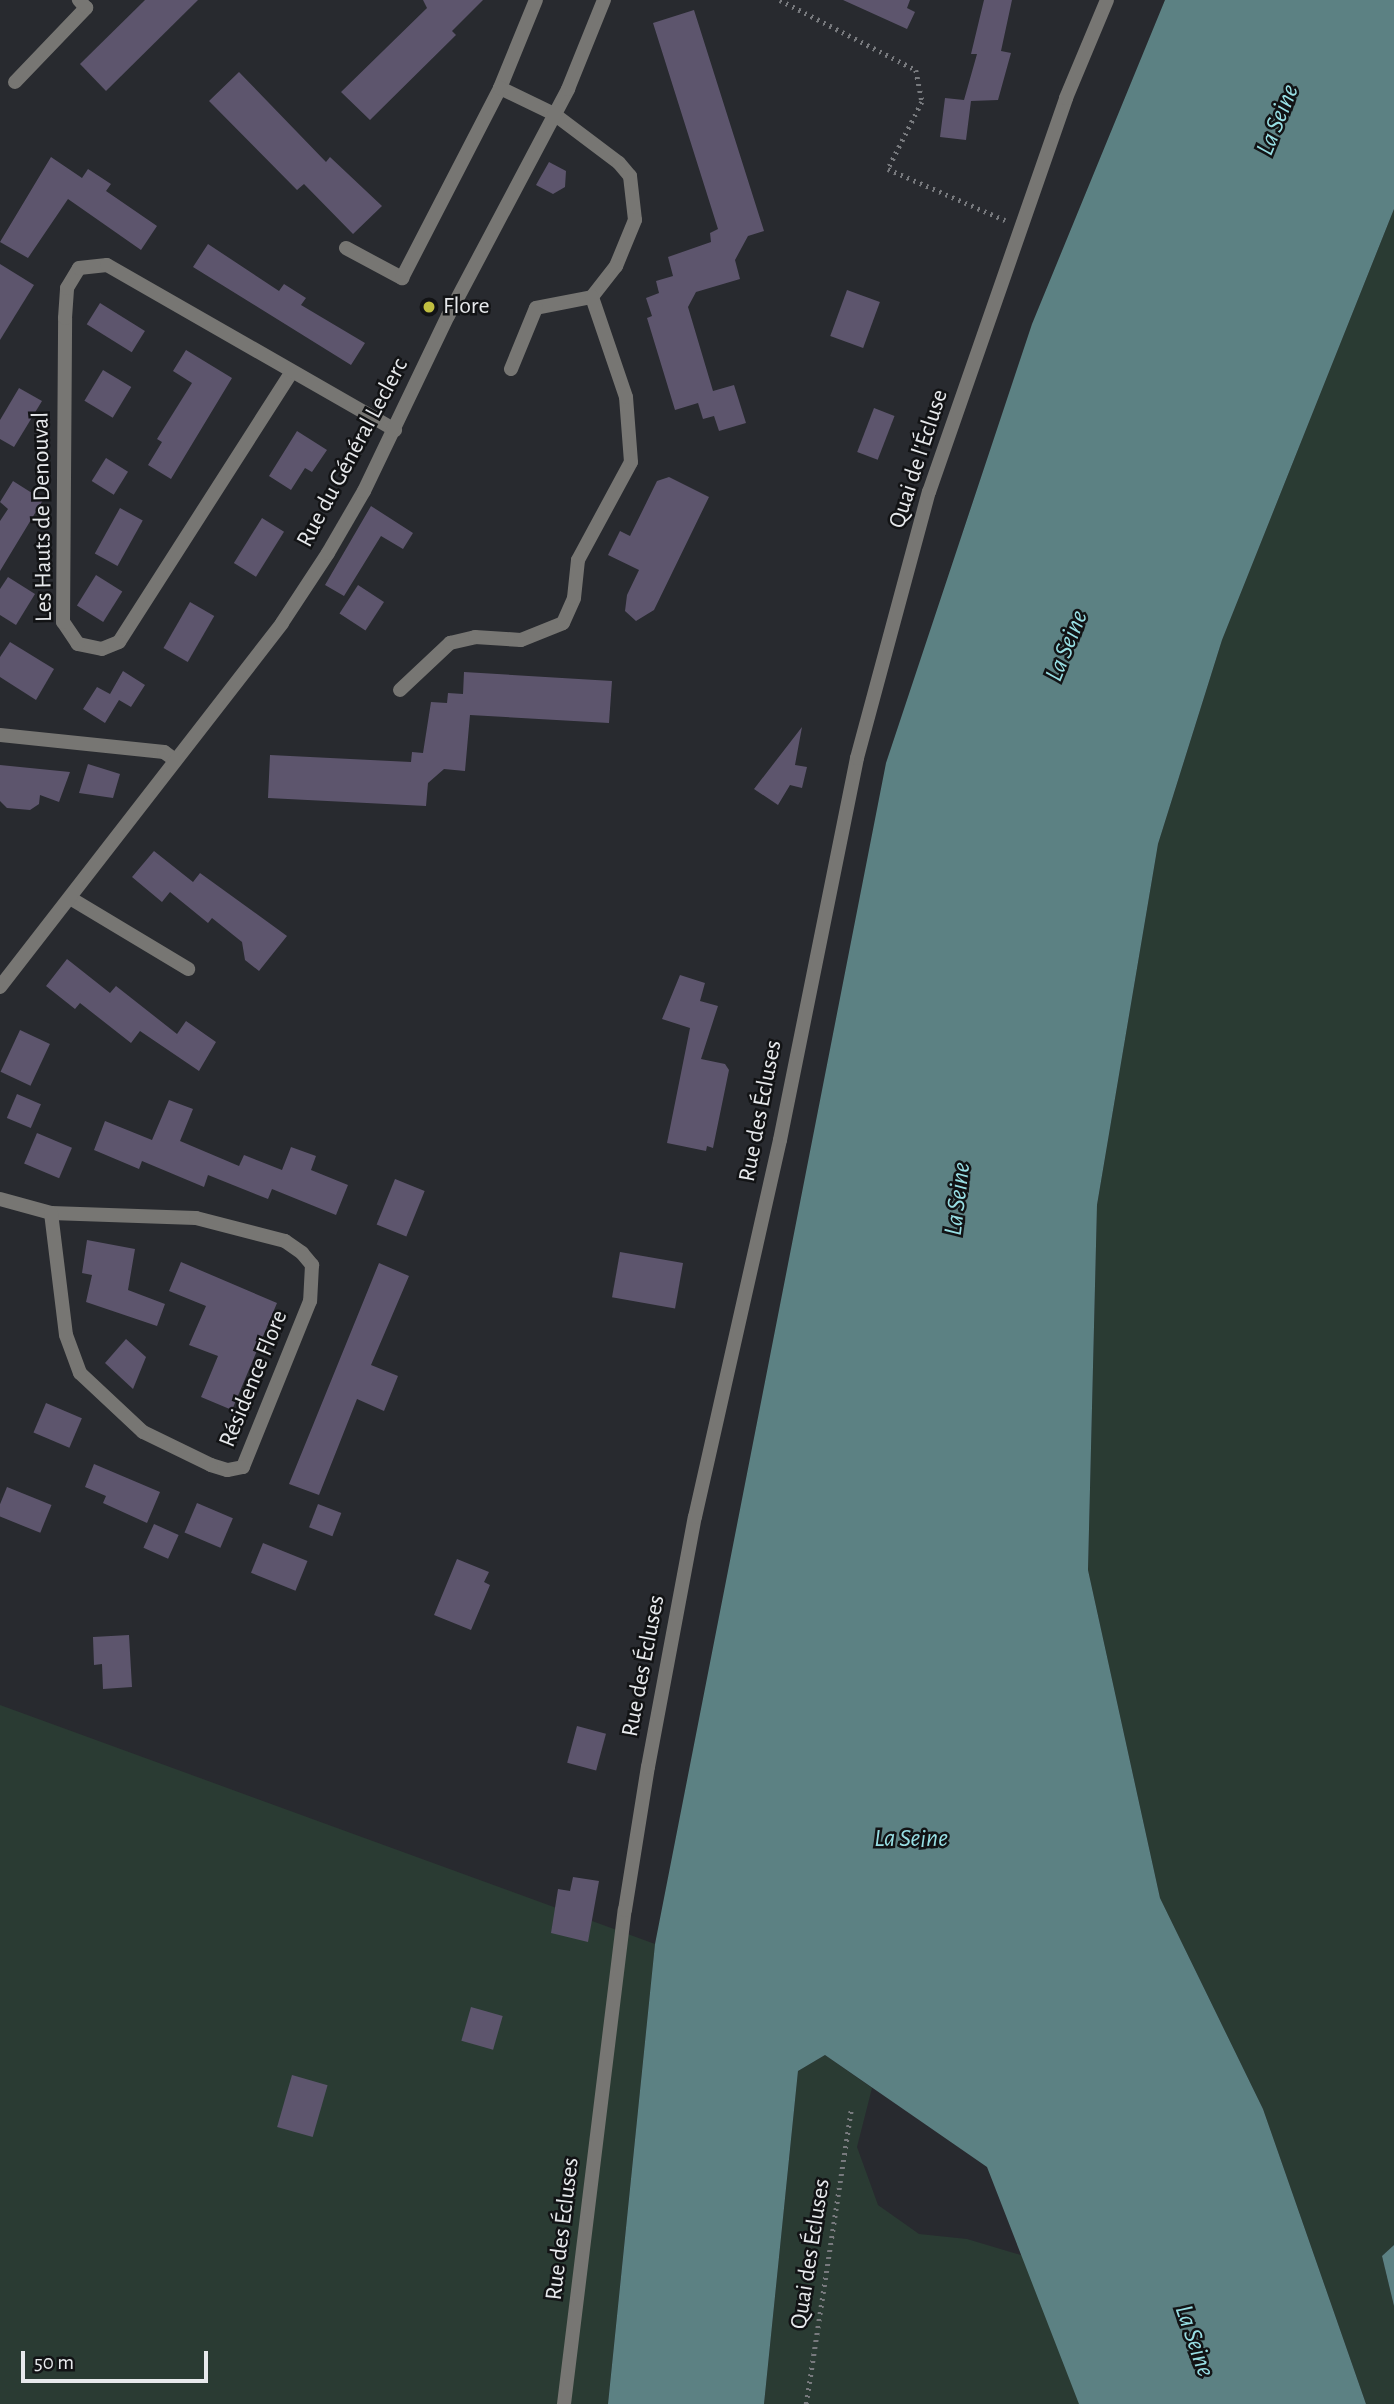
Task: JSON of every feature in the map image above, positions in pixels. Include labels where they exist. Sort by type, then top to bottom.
[{"type":"street","points":[[15,82],[86,8],[79,0]]},
{"type":"street","points":[[346,248],[402,278],[500,88],[536,0]]},
{"type":"street","name":"Rue du Général Leclerc","points":[[0,987],[176,760],[321,564],[395,430],[448,316],[554,114],[604,0]]},
{"type":"street","name":"Quai de l'Écluse","points":[[817,945],[857,758],[929,492],[1024,228],[1066,98],[1107,0]]},
{"type":"street","points":[[500,88],[554,114],[619,163],[630,176],[635,196],[635,220],[616,266],[592,297],[536,308],[511,369]]},
{"type":"street","name":"Les Hauts de Denouval","points":[[291,373],[119,642],[102,649],[78,644],[63,622],[65,318],[72,275],[88,265],[107,265],[291,373],[395,430]]},
{"type":"street","points":[[400,690],[450,643],[475,637],[521,640],[563,623],[574,598],[578,561],[631,461],[626,397],[592,297]]},
{"type":"street","points":[[0,735],[164,752],[176,760]]},
{"type":"street","points":[[70,898],[188,970]]},
{"type":"street","name":"Rue des Écluses","points":[[564,2404],[625,1910],[648,1767],[695,1517],[780,1140],[817,945]]},
{"type":"street","name":"Résidence Flore","points":[[0,1199],[51,1213],[196,1219],[285,1241],[312,1265],[310,1301],[243,1467],[227,1470],[211,1465],[143,1432],[80,1373],[66,1335],[51,1213]]},
{"type":"path","points":[[780,0],[916,70],[922,102],[888,169],[1024,228]]},
{"type":"path","name":"Quai des Écluses","points":[[806,2404],[851,2110]]},
{"type":"green space","points":[[1394,209],[1394,2245],[1382,2256],[1394,2306],[1394,2404],[1366,2404],[1263,2109],[1160,1898],[1088,1570],[1097,1205],[1158,844],[1222,640]]},
{"type":"green space","points":[[0,1705],[655,1944],[608,2404],[0,2404]]},
{"type":"green space","points":[[825,2055],[872,2088],[857,2147],[878,2205],[919,2234],[967,2239],[1024,2256],[1080,2404],[764,2404],[798,2071]]},
{"type":"water","name":"La Seine","points":[[1165,0],[1394,0],[1394,209],[1222,640],[1158,844],[1097,1205],[1088,1570],[1160,1898],[1263,2109],[1366,2404],[1079,2404],[987,2167],[825,2055],[798,2071],[764,2404],[608,2404],[655,1944],[886,763],[1032,324]]},
{"type":"water","points":[[1394,2245],[1394,2306],[1382,2256]]},
{"type":"building","points":[[145,0],[198,0],[106,91],[80,64]]},
{"type":"building","points":[[423,0],[483,0],[452,31],[456,35],[370,120],[341,92],[427,8]]},
{"type":"building","points":[[843,0],[910,0],[907,8],[915,12],[907,29]]},
{"type":"building","points":[[984,0],[1012,0],[1001,51],[1011,53],[998,100],[971,101],[966,140],[940,137],[945,98],[964,100],[977,54],[971,54]]},
{"type":"building","points":[[694,10],[764,231],[748,236],[735,260],[740,279],[696,292],[688,307],[713,391],[734,385],[746,423],[719,431],[714,416],[703,419],[698,403],[675,410],[647,318],[652,316],[646,298],[659,293],[656,281],[673,276],[668,257],[711,242],[710,233],[718,229],[653,23]]},
{"type":"building","points":[[239,72],[326,162],[330,157],[382,206],[353,234],[304,184],[297,190],[209,101]]},
{"type":"building","points":[[51,157],[82,178],[88,169],[111,184],[106,191],[157,226],[141,250],[68,199],[28,258],[0,242]]},
{"type":"building","points":[[549,162],[566,171],[565,187],[553,194],[536,185]]},
{"type":"building","points":[[208,244],[279,291],[284,284],[306,298],[301,305],[365,343],[351,365],[193,267]]},
{"type":"building","points":[[0,264],[34,285],[0,340]]},
{"type":"building","points":[[847,290],[880,302],[863,348],[830,336]]},
{"type":"building","points":[[100,303],[145,331],[132,352],[87,324]]},
{"type":"building","points":[[186,350],[232,378],[171,479],[148,465],[162,442],[157,439],[192,383],[173,371]]},
{"type":"building","points":[[103,370],[131,387],[113,418],[84,401]]},
{"type":"building","points":[[19,388],[42,401],[14,447],[0,439],[0,420]]},
{"type":"building","points":[[874,408],[895,416],[878,460],[857,452]]},
{"type":"building","points":[[297,431],[327,450],[312,472],[305,468],[291,490],[269,476]]},
{"type":"building","points":[[106,458],[128,472],[114,495],[92,481]]},
{"type":"building","points":[[669,477],[709,497],[654,610],[636,621],[625,611],[627,595],[639,570],[608,555],[620,531],[630,536],[657,481]]},
{"type":"building","points":[[13,481],[43,500],[0,571],[0,521],[8,509],[0,502]]},
{"type":"building","points":[[371,506],[413,533],[403,549],[381,536],[344,596],[325,585]]},
{"type":"building","points":[[120,508],[143,521],[118,566],[95,553]]},
{"type":"building","points":[[262,518],[284,532],[256,577],[234,563]]},
{"type":"building","points":[[96,575],[122,591],[103,622],[77,606]]},
{"type":"building","points":[[8,577],[35,594],[16,625],[0,615],[0,589]]},
{"type":"building","points":[[358,585],[384,602],[365,630],[339,614]]},
{"type":"building","points":[[190,602],[214,616],[188,662],[164,648]]},
{"type":"building","points":[[10,642],[54,669],[36,700],[0,677],[0,657]]},
{"type":"building","points":[[123,671],[145,685],[131,707],[119,700],[105,723],[83,709],[97,687],[110,694]]},
{"type":"building","points":[[464,672],[612,681],[609,723],[470,715],[465,771],[444,769],[428,783],[426,806],[268,798],[270,755],[411,762],[412,752],[423,753],[431,702],[447,703],[448,693],[463,694]]},
{"type":"building","points":[[802,727],[795,765],[807,767],[802,788],[790,785],[778,805],[754,789]]},
{"type":"building","points":[[88,764],[120,774],[113,798],[79,793]]},
{"type":"building","points":[[0,765],[70,772],[59,802],[40,795],[39,804],[30,810],[7,808],[0,801]]},
{"type":"building","points":[[154,851],[193,882],[200,873],[287,936],[259,971],[245,960],[242,942],[212,918],[208,923],[170,892],[162,902],[132,877]]},
{"type":"building","points":[[67,959],[110,993],[116,986],[177,1034],[186,1021],[216,1042],[199,1071],[140,1031],[131,1043],[80,1003],[75,1009],[46,986]]},
{"type":"building","points":[[680,975],[705,983],[700,1001],[718,1006],[701,1059],[725,1064],[729,1070],[713,1148],[707,1146],[706,1151],[667,1143],[690,1028],[662,1019]]},
{"type":"building","points":[[20,1030],[50,1044],[30,1086],[1,1072]]},
{"type":"building","points":[[17,1094],[41,1104],[31,1128],[7,1118]]},
{"type":"building","points":[[169,1100],[193,1109],[180,1141],[239,1166],[244,1155],[282,1170],[291,1147],[316,1156],[311,1170],[348,1185],[336,1215],[272,1189],[268,1199],[208,1175],[204,1187],[142,1161],[139,1169],[94,1150],[105,1121],[152,1140]]},
{"type":"building","points":[[37,1133],[72,1148],[59,1178],[24,1163]]},
{"type":"building","points":[[395,1179],[425,1191],[406,1236],[377,1224]]},
{"type":"building","points":[[87,1240],[135,1249],[128,1290],[165,1304],[157,1326],[86,1302],[92,1275],[82,1273]]},
{"type":"building","points":[[620,1252],[683,1263],[675,1308],[612,1297]]},
{"type":"building","points":[[181,1262],[277,1303],[232,1410],[201,1397],[218,1356],[189,1345],[206,1306],[169,1291]]},
{"type":"building","points":[[379,1263],[409,1276],[371,1365],[398,1376],[384,1411],[357,1399],[319,1495],[289,1484]]},
{"type":"building","points":[[126,1339],[146,1357],[133,1389],[105,1363]]},
{"type":"building","points":[[46,1403],[82,1418],[69,1448],[33,1432]]},
{"type":"building","points":[[94,1464],[160,1492],[147,1523],[103,1503],[106,1496],[85,1487]]},
{"type":"building","points":[[7,1487],[52,1505],[40,1533],[0,1517],[0,1504]]},
{"type":"building","points":[[197,1503],[233,1518],[220,1548],[184,1532]]},
{"type":"building","points":[[318,1504],[341,1513],[332,1536],[309,1527]]},
{"type":"building","points":[[154,1524],[179,1535],[168,1559],[143,1548]]},
{"type":"building","points":[[263,1543],[308,1561],[296,1591],[251,1573]]},
{"type":"building","points":[[457,1559],[489,1572],[484,1582],[490,1585],[471,1630],[434,1615]]},
{"type":"building","points":[[129,1635],[132,1687],[103,1689],[102,1664],[94,1665],[93,1637]]},
{"type":"building","points":[[577,1726],[606,1734],[596,1770],[567,1763]]},
{"type":"building","points":[[573,1877],[599,1881],[588,1942],[551,1933],[558,1889],[570,1891]]},
{"type":"building","points":[[471,2007],[503,2016],[493,2050],[461,2041]]},
{"type":"building","points":[[292,2075],[328,2085],[313,2137],[277,2127]]},
{"type":"place","name":"Flore","points":[[429,307]]}]
